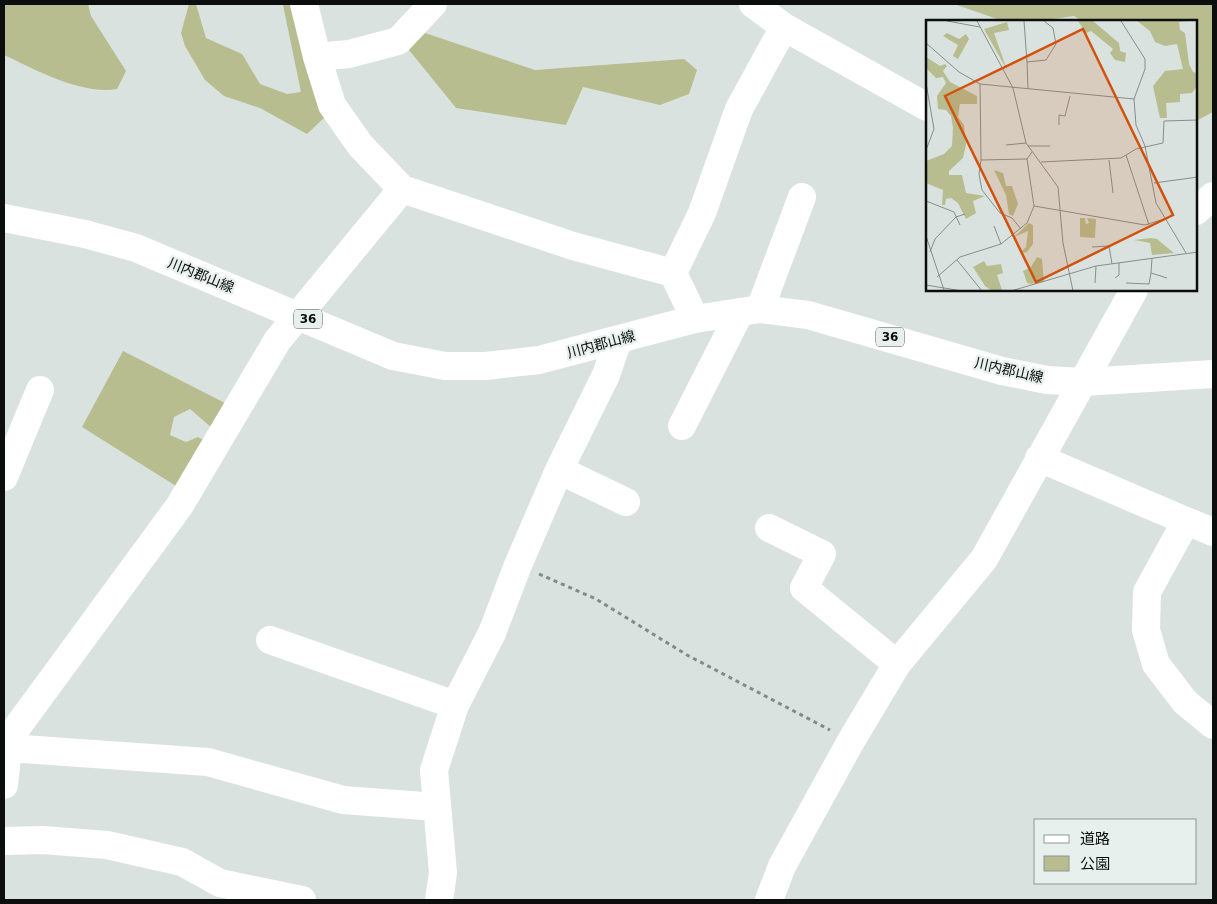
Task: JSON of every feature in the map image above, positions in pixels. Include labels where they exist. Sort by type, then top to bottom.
[{"type":"street","points":[[304,4],[317,57],[332,105],[360,145],[402,188],[573,246],[673,273],[696,319]]},
{"type":"street","points":[[317,57],[349,54],[398,41],[432,4]]},
{"type":"street","points":[[753,4],[784,27],[926,106]]},
{"type":"street","points":[[673,273],[702,213],[739,109],[784,27]]},
{"type":"street","points":[[4,785],[8,748],[18,726],[180,505],[277,341],[402,188]]},
{"type":"street","points":[[1197,210],[1213,196]]},
{"type":"street","points":[[682,426],[750,311],[802,197]]},
{"type":"street","name":"川内郡山線","points":[[4,218],[85,234],[136,248],[393,356],[445,366],[486,366],[539,360],[696,319],[750,311],[808,315],[1002,371],[1047,380],[1083,382],[1213,374]]},
{"type":"street","points":[[769,900],[782,866],[851,741],[897,664],[984,559],[1133,291]]},
{"type":"street","points":[[439,900],[443,873],[434,770],[455,705],[492,633],[518,565],[559,470],[606,374],[618,340]]},
{"type":"street","points":[[4,477],[40,390]]},
{"type":"street","points":[[1039,458],[1213,532]]},
{"type":"street","points":[[559,470],[626,502]]},
{"type":"street","points":[[1186,521],[1147,592],[1146,630],[1156,664],[1185,702],[1213,725]]},
{"type":"street","points":[[769,528],[822,554],[804,588],[897,664]]},
{"type":"street","points":[[270,640],[455,705]]},
{"type":"street","points":[[8,748],[208,762],[343,800],[437,807]]},
{"type":"street","points":[[4,840],[43,840],[107,846],[182,862],[216,892],[302,900]]},
{"type":"path","points":[[518,565],[596,599],[687,655],[851,741]]},
{"type":"green space","points":[[4,4],[88,4],[91,16],[126,71],[117,89],[103,90],[74,85],[44,74],[4,55]]},
{"type":"green space","points":[[189,4],[196,4],[206,38],[242,54],[260,84],[287,94],[301,92],[283,5],[295,4],[326,116],[307,134],[260,108],[224,96],[205,80],[185,46],[181,33]]},
{"type":"green space","points":[[954,4],[1213,4],[1213,112],[1197,120],[1197,20],[1080,20],[1074,16],[1046,20],[1000,20]]},
{"type":"green space","points":[[425,33],[535,70],[684,59],[697,70],[689,94],[660,105],[583,87],[566,125],[456,108],[409,50]]},
{"type":"green space","points":[[123,351],[225,403],[212,428],[190,409],[174,417],[170,435],[186,442],[198,437],[205,441],[176,486],[82,427]]}]
